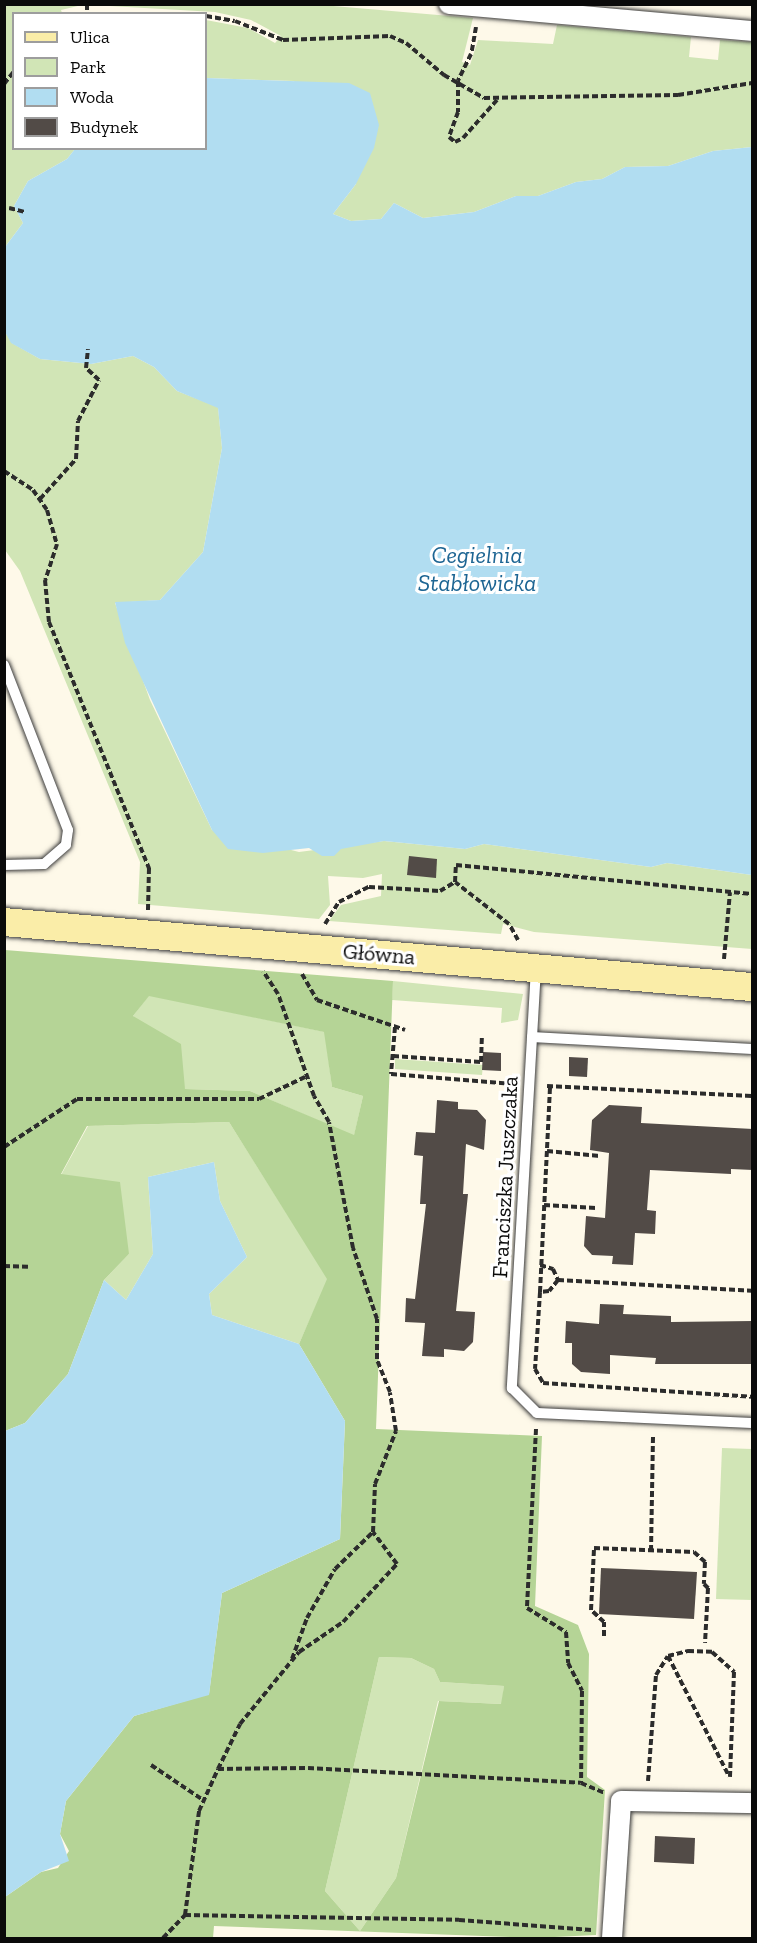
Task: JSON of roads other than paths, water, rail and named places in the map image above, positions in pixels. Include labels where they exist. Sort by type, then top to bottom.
[{"type":"street","points":[[449,4],[753,32]]},
{"type":"street","name":"Główna","points":[[4,922],[527,958],[753,987]]},
{"type":"street","points":[[612,1935],[621,1801],[753,1803]]},
{"type":"lane","points":[[4,665],[68,830],[66,845],[44,864],[4,865]]},
{"type":"lane","name":"Franciszka Juszczaka","points":[[527,958],[532,1037],[512,1388],[537,1413],[753,1424]]},
{"type":"lane","points":[[532,1037],[753,1049]]},
{"type":"water","name":"Cegielnia Stabłowicka","points":[[207,78],[349,83],[370,93],[379,125],[374,148],[356,184],[333,214],[351,221],[381,219],[394,203],[423,218],[474,212],[516,196],[538,196],[576,182],[602,179],[625,167],[668,166],[713,151],[752,147],[752,875],[667,863],[651,867],[484,844],[465,849],[384,841],[341,849],[334,856],[322,856],[309,848],[263,853],[228,849],[212,830],[125,643],[115,602],[160,600],[203,552],[222,448],[218,408],[177,391],[154,367],[133,356],[91,364],[40,359],[11,343],[4,330],[5,247],[23,223],[14,206],[28,181],[67,159],[74,150],[207,150]]},
{"type":"water","points":[[214,1162],[220,1201],[247,1257],[209,1294],[212,1315],[299,1344],[345,1421],[340,1539],[222,1593],[209,1695],[134,1716],[66,1801],[60,1834],[69,1861],[41,1872],[5,1897],[5,1431],[25,1423],[68,1374],[104,1280],[126,1300],[153,1254],[148,1177]]}]
